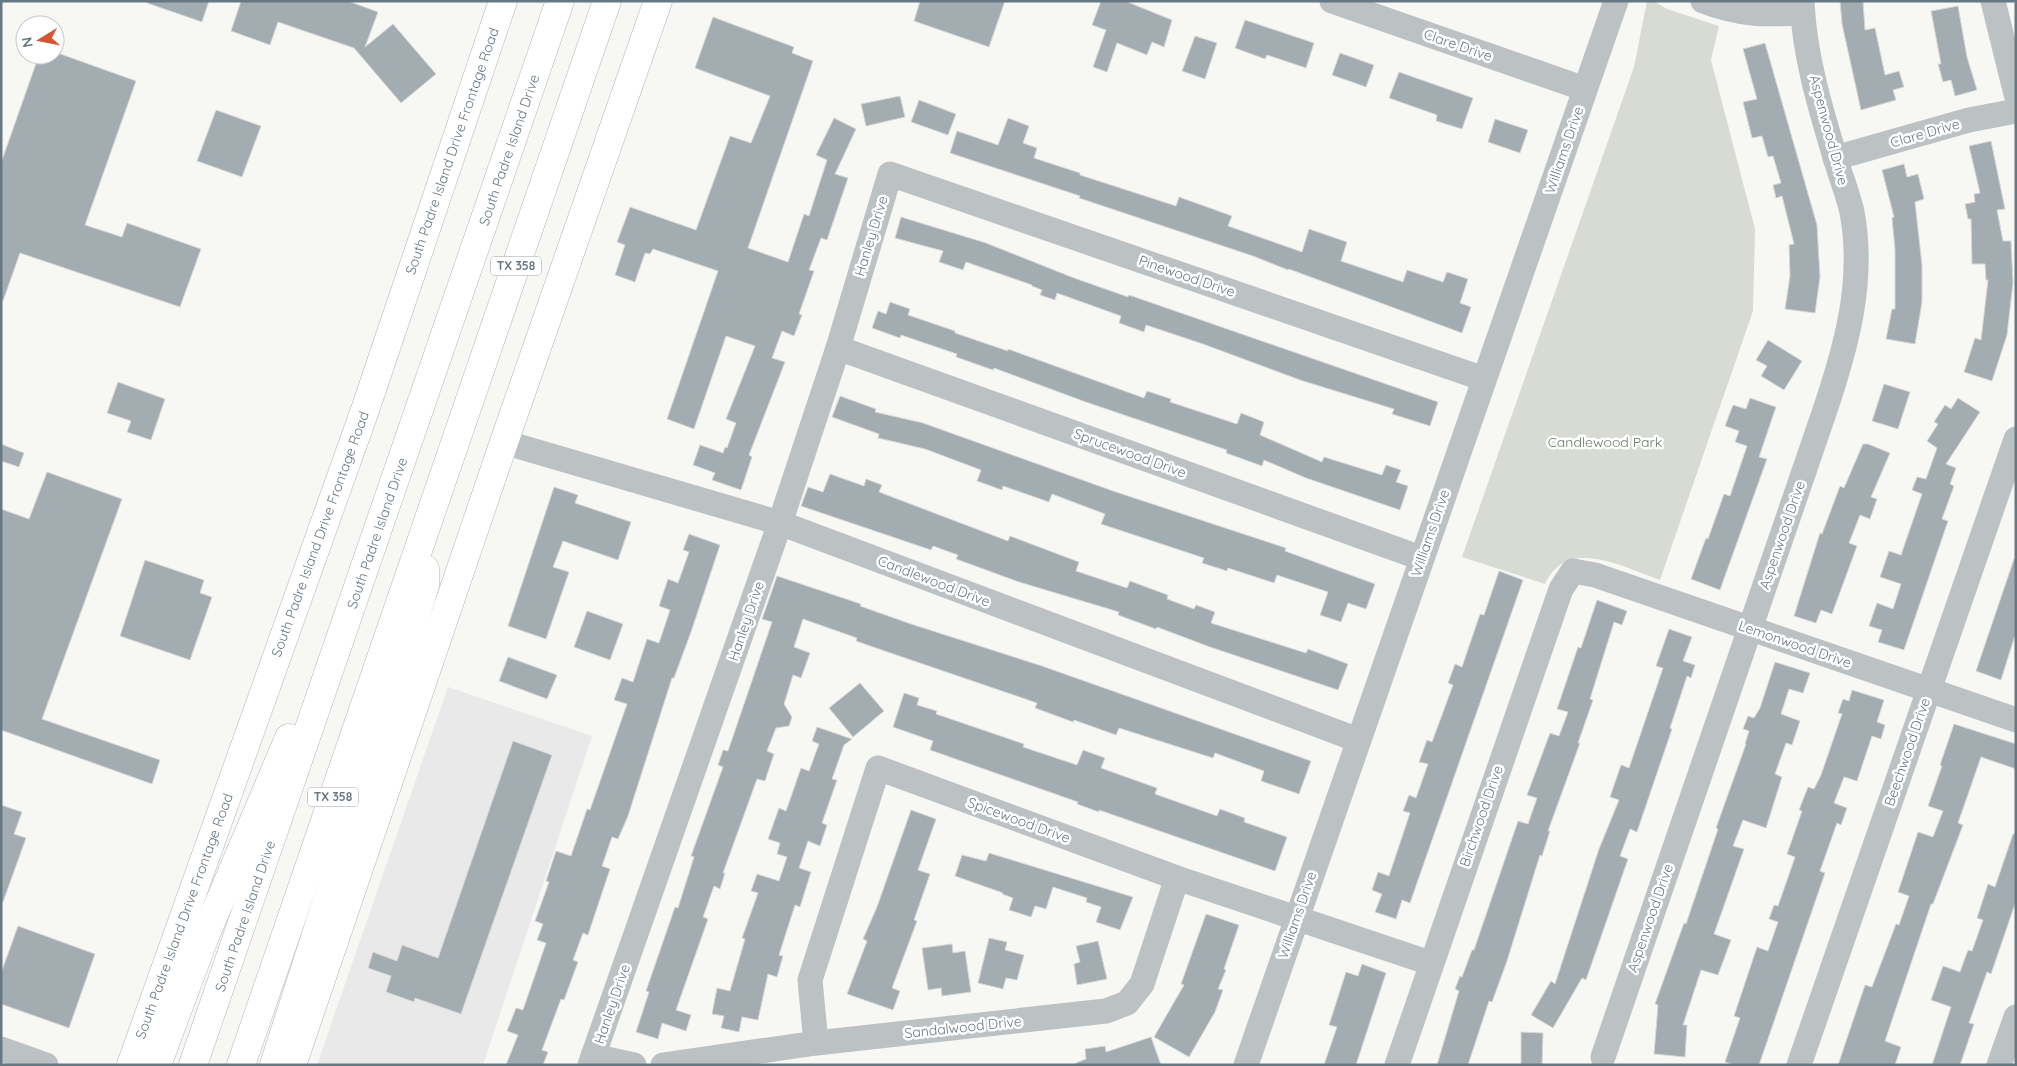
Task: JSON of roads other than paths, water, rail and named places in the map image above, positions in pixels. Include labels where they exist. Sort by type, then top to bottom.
[{"type":"main road","name":"South Padre Island Drive Frontage Road","points":[[131,1065],[364,410],[503,1]]},
{"type":"main road","name":"South Padre Island Drive","points":[[193,1065],[560,1]]},
{"type":"main road","name":"TX 358","points":[[241,1065],[607,1]]},
{"type":"main road","points":[[292,1065],[504,442],[658,1]]},
{"type":"main road","points":[[274,1065],[371,764],[425,585],[424,530]]},
{"type":"main road","points":[[157,1065],[205,936],[286,744],[350,611]]},
{"type":"street","name":"Clare Drive","points":[[1332,1],[1585,90]]},
{"type":"street","name":"Williams Drive","points":[[1246,1065],[1616,1]]},
{"type":"street","points":[[1703,1],[1725,9],[1756,15],[1802,7]]},
{"type":"street","points":[[1993,1],[2016,94]]},
{"type":"street","name":"Aspenwood Drive","points":[[1603,1057],[1824,413],[1843,355],[1852,314],[1857,261],[1853,220],[1815,85],[1802,7]]},
{"type":"street","name":"Clare Drive","points":[[1835,158],[1969,120],[2016,111]]},
{"type":"street","name":"Pinewood Drive","points":[[890,174],[1484,379]]},
{"type":"street","name":"Hanley Drive","points":[[591,1061],[780,524],[838,348],[890,174]]},
{"type":"street","name":"Sprucewood Drive","points":[[838,348],[1421,558]]},
{"type":"street","name":"Beechwood Drive","points":[[1799,1065],[2016,440]]},
{"type":"street","name":"Candlewood Drive","points":[[504,442],[780,524],[1358,740]]},
{"type":"street","name":"Lemonwood Drive","points":[[1574,572],[1595,575],[2016,720]]},
{"type":"street","name":"Birchwood Drive","points":[[1397,1065],[1430,963],[1561,589],[1574,572]]},
{"type":"street","name":"Spicewood Drive","points":[[816,1043],[810,980],[878,768],[1177,878],[1430,963]]},
{"type":"street","name":"Sandalwood Drive","points":[[664,1065],[816,1043],[1106,1011],[1127,1004],[1142,984],[1177,878]]},
{"type":"street","points":[[1999,1065],[2016,1017]]},
{"type":"street","points":[[1,1049],[46,1065]]},
{"type":"street","points":[[591,1061],[634,1065]]},
{"type":"park label","name":"Candlewood Park","points":[[1605,442]]}]
